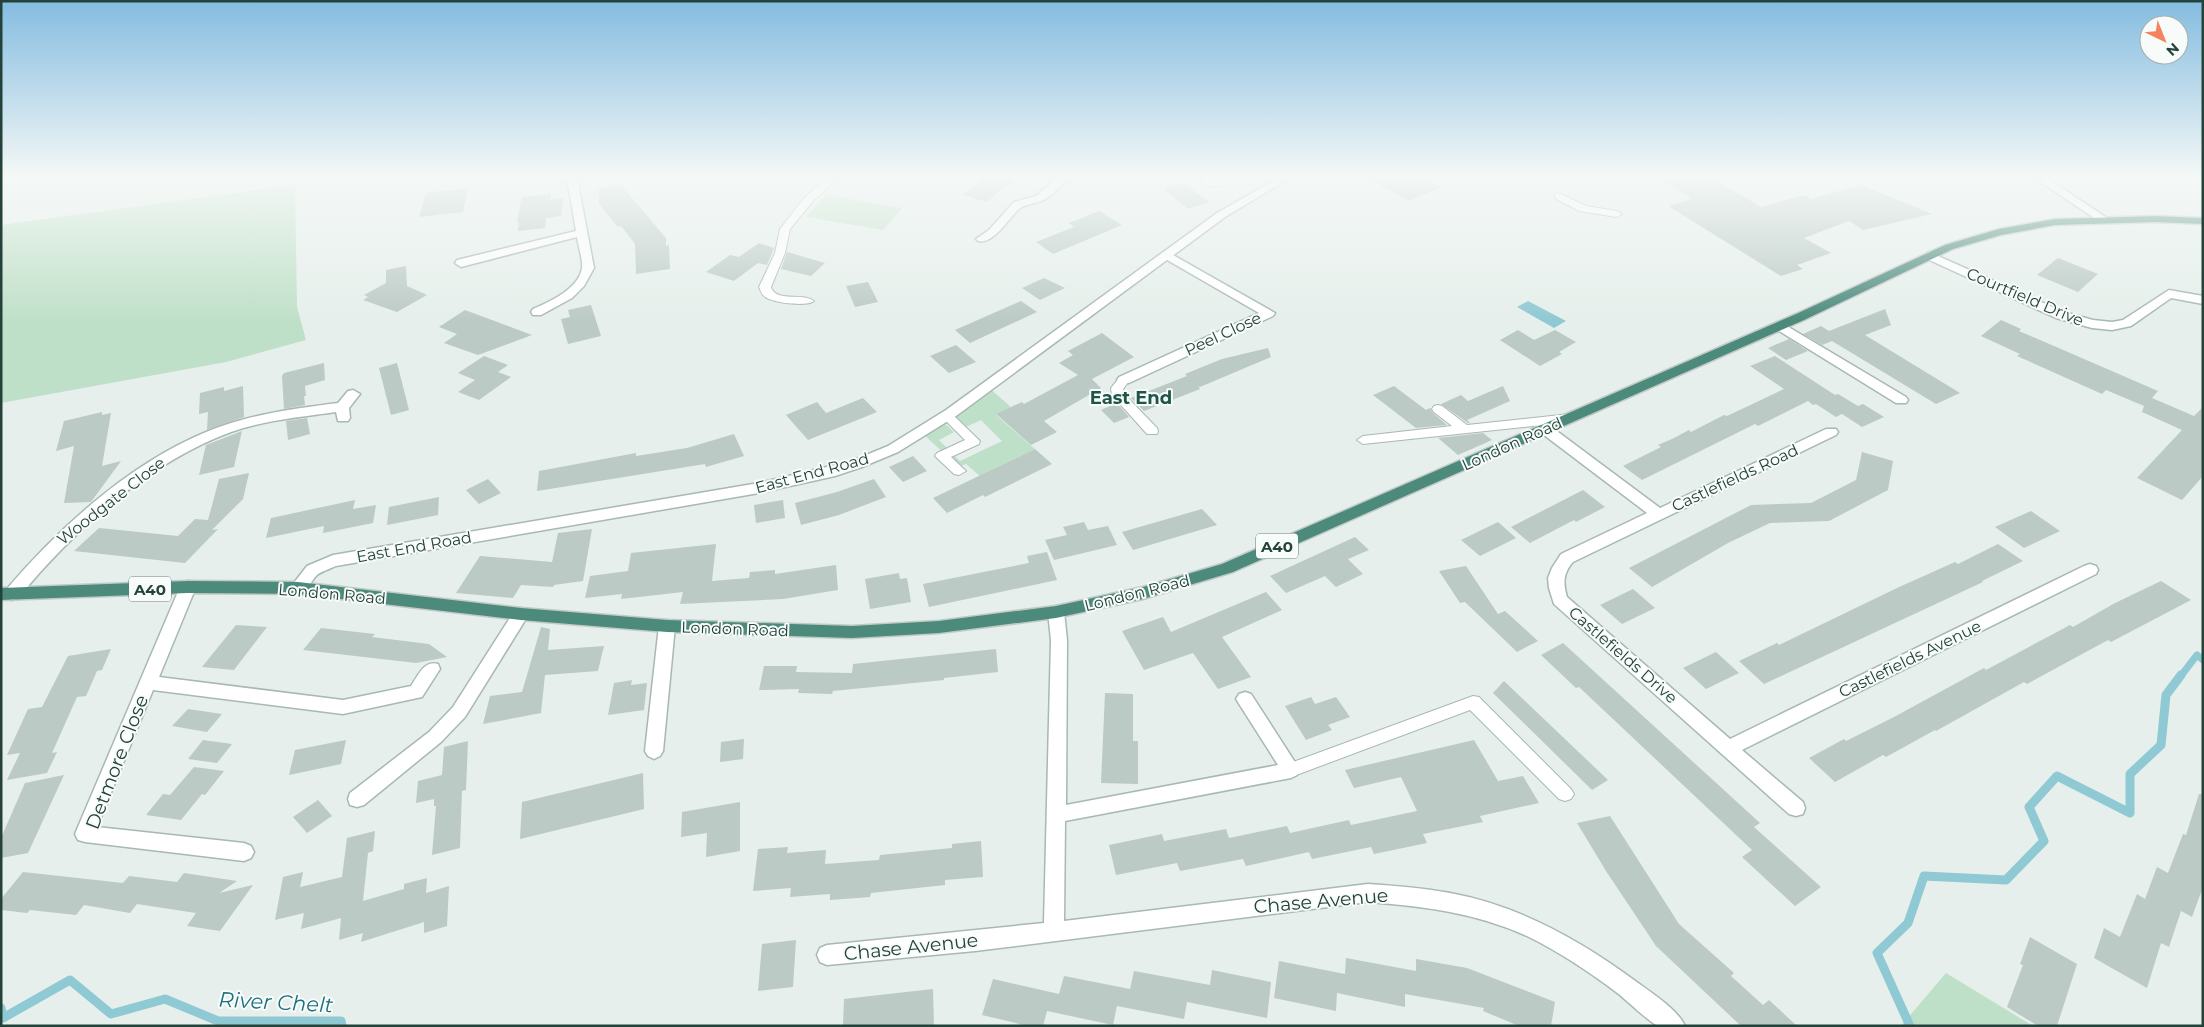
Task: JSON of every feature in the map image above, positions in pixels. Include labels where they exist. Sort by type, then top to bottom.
[{"type":"highway","name":"London Road","points":[[7,594],[188,587],[298,588],[521,614],[667,626],[852,632],[939,627],[1056,612],[1143,593],[1227,568],[1780,326],[1929,256],[1973,238],[2027,226]]},
{"type":"street","points":[[538,312],[567,296],[586,275],[588,268],[580,226]]},
{"type":"street","points":[[982,239],[993,232],[997,226]]},
{"type":"street","name":"East End Road","points":[[298,588],[314,570],[333,561],[759,488],[835,471],[893,449],[947,416],[995,383],[1206,226]]},
{"type":"street","points":[[461,263],[581,233]]},
{"type":"street","name":"Peel Close","points":[[1124,380],[1269,313],[1166,255]]},
{"type":"street","name":"Courtfield Drive","points":[[1929,256],[2060,315],[2092,324],[2112,326],[2127,324],[2169,294],[2203,300]]},
{"type":"street","points":[[1780,326],[1901,400]]},
{"type":"street","name":"Woodgate Close","points":[[7,594],[77,524],[139,475],[172,454],[209,436],[247,423],[284,415],[343,412],[353,394]]},
{"type":"street","name":"Castlefields Road","points":[[1545,429],[1658,514],[1831,432]]},
{"type":"street","name":"Castlefields Drive","points":[[1658,514],[1567,558],[1557,572],[1556,590],[1560,600],[1796,808]]},
{"type":"street","name":"Castlefields Avenue","points":[[1729,748],[2090,570]]},
{"type":"street","name":"Detmore Close","points":[[188,587],[86,834],[244,852]]},
{"type":"street","points":[[1054,931],[1058,640],[1056,612]]},
{"type":"street","points":[[357,799],[435,737],[459,712],[521,614]]},
{"type":"street","points":[[654,751],[667,626]]},
{"type":"street","name":"Detmore Close","points":[[148,683],[343,707],[416,692],[432,669]]},
{"type":"street","points":[[1056,815],[1290,770],[1245,699]]},
{"type":"street","name":"Chase Avenue","points":[[827,955],[1054,931],[1368,893],[1402,894],[1438,899],[1508,918],[1567,946],[1607,970],[1637,993],[1674,1026]]},
{"type":"lane","points":[[787,226],[785,229],[780,253],[765,287],[767,293],[775,298],[808,301]]},
{"type":"lane","points":[[1124,380],[1117,388],[1118,395],[1152,431]]},
{"type":"lane","points":[[1438,409],[1464,429]]},
{"type":"lane","points":[[947,416],[974,440],[942,456],[959,471]]},
{"type":"lane","points":[[1363,440],[1571,418]]},
{"type":"lane","points":[[1290,770],[1473,702],[1565,794]]},
{"type":"green space","points":[[1,226],[296,226],[297,307],[306,340],[226,362],[1,403]]},
{"type":"green space","points":[[859,226],[887,226],[883,230]]},
{"type":"green space","points":[[989,388],[1011,407],[996,415],[1035,449],[980,476],[966,464],[959,467],[922,433],[941,420],[954,432],[939,440],[960,461],[1002,441],[981,420],[966,427],[951,413]]},
{"type":"green space","points":[[1946,973],[2033,1026],[1901,1026]]},
{"type":"water","points":[[1528,301],[1566,321],[1554,328],[1517,307]]},
{"type":"building","points":[[519,226],[545,226],[545,228],[518,231]]},
{"type":"building","points":[[617,226],[656,226],[666,238],[666,246],[669,245],[670,269],[636,274],[635,244],[621,226]]},
{"type":"building","points":[[1073,226],[1120,226],[1053,254],[1036,242],[1074,227]]},
{"type":"building","points":[[1700,226],[1836,226],[1804,238],[1831,253],[1797,265],[1803,269],[1781,276]]},
{"type":"building","points":[[1857,226],[1881,226],[1863,230]]},
{"type":"building","points":[[759,243],[774,248],[767,265],[758,263],[734,281],[706,272],[730,255],[739,257]]},
{"type":"building","points":[[787,252],[825,263],[811,276],[781,269]]},
{"type":"building","points":[[2058,258],[2098,274],[2078,292],[2037,275]]},
{"type":"building","points":[[406,266],[407,286],[427,295],[397,312],[363,300],[368,297],[364,295],[386,283],[386,270]]},
{"type":"building","points":[[1044,278],[1065,288],[1040,300],[1022,288]]},
{"type":"building","points":[[868,282],[878,302],[855,307],[846,286]]},
{"type":"building","points":[[1021,301],[1037,312],[970,343],[955,330]]},
{"type":"building","points":[[591,305],[601,336],[568,344],[561,319],[570,317],[568,310]]},
{"type":"building","points":[[1885,309],[1891,325],[1865,335],[1960,393],[1936,404],[1832,341],[1822,345],[1803,334],[1821,326],[1829,331]]},
{"type":"building","points":[[465,310],[532,335],[478,355],[444,343],[457,334],[439,327]]},
{"type":"building","points":[[2001,320],[2021,329],[2019,331],[2158,391],[2152,398],[2194,416],[2203,407],[2203,476],[2182,500],[2137,478],[2182,430],[2142,412],[2144,406],[2106,390],[2102,394],[2017,356],[2020,354],[1981,336]]},
{"type":"building","points":[[1518,330],[1534,340],[1555,330],[1576,342],[1559,352],[1562,354],[1540,366],[1500,340]]},
{"type":"building","points":[[1102,333],[1134,357],[1092,379],[1101,388],[1044,421],[1057,432],[1031,445],[996,414],[1022,402],[1024,404],[1078,375],[1059,363],[1073,355],[1068,351]]},
{"type":"building","points":[[1789,339],[1808,351],[1786,360],[1768,348]]},
{"type":"building","points":[[956,345],[976,362],[949,373],[930,356]]},
{"type":"building","points":[[1268,348],[1271,357],[1200,387],[1198,386],[1200,389],[1144,411],[1131,398],[1187,376],[1185,374],[1222,359]]},
{"type":"building","points":[[484,356],[508,365],[498,372],[511,377],[479,400],[458,392],[475,380],[458,373]]},
{"type":"building","points":[[1775,356],[1835,395],[1838,394],[1858,406],[1863,404],[1884,417],[1862,427],[1842,414],[1836,417],[1808,401],[1758,426],[1755,424],[1642,480],[1623,466],[1661,447],[1658,445],[1689,430],[1691,432],[1724,415],[1727,416],[1784,389],[1750,366]]},
{"type":"building","points":[[324,363],[325,380],[305,386],[305,405],[284,409],[282,376],[284,373]]},
{"type":"building","points":[[397,363],[409,410],[391,415],[379,368]]},
{"type":"building","points":[[243,386],[244,417],[207,430],[208,412],[199,414],[200,393],[224,387],[224,391]]},
{"type":"building","points":[[1394,386],[1426,410],[1430,408],[1447,425],[1416,428],[1373,395]]},
{"type":"building","points":[[1503,386],[1510,401],[1467,420],[1470,423],[1441,404],[1461,395],[1468,401]]},
{"type":"building","points":[[863,398],[877,412],[808,440],[786,415],[817,402],[826,413]]},
{"type":"building","points":[[1117,403],[1129,417],[1114,423],[1101,410]]},
{"type":"building","points":[[102,412],[102,415],[111,413],[102,466],[121,461],[91,502],[64,503],[74,446],[56,451],[64,421]]},
{"type":"building","points":[[307,418],[310,434],[288,440],[286,421]]},
{"type":"building","points":[[242,431],[234,467],[199,475],[206,445]]},
{"type":"building","points":[[1483,433],[1492,440],[1458,455],[1438,438]]},
{"type":"building","points":[[734,434],[744,456],[706,467],[705,464],[537,491],[539,471],[636,453],[636,456],[687,448]]},
{"type":"building","points":[[1035,449],[1052,464],[985,497],[983,495],[947,513],[933,498]]},
{"type":"building","points":[[1862,452],[1893,461],[1888,490],[1829,521],[1770,523],[1728,543],[1652,587],[1629,568],[1751,505],[1811,503],[1856,480]]},
{"type":"building","points":[[913,456],[927,471],[903,482],[889,467]]},
{"type":"building","points":[[249,473],[243,499],[212,530],[218,529],[185,563],[74,551],[99,528],[178,536],[195,519],[208,520],[219,479]]},
{"type":"building","points":[[488,479],[501,493],[479,504],[466,490]]},
{"type":"building","points":[[874,479],[886,497],[839,515],[801,525],[795,503],[837,492]]},
{"type":"building","points":[[1583,490],[1605,507],[1576,522],[1574,520],[1530,543],[1511,527]]},
{"type":"building","points":[[439,497],[438,515],[387,525],[389,507]]},
{"type":"building","points":[[355,500],[353,509],[376,505],[373,523],[323,533],[324,526],[266,538],[271,518]]},
{"type":"building","points":[[783,500],[785,518],[756,523],[754,505]]},
{"type":"building","points":[[1202,509],[1217,525],[1133,550],[1122,532]]},
{"type":"building","points":[[2031,511],[2060,531],[2024,548],[1995,527]]},
{"type":"building","points":[[1084,522],[1088,530],[1108,526],[1117,545],[1054,560],[1045,540],[1067,535],[1063,527]]},
{"type":"building","points":[[1498,522],[1516,538],[1480,556],[1461,540]]},
{"type":"building","points":[[592,529],[583,581],[554,585],[553,587],[521,585],[513,598],[456,593],[480,556],[552,562],[558,533]]},
{"type":"building","points":[[1355,537],[1369,550],[1348,559],[1363,574],[1336,587],[1325,576],[1286,593],[1270,576]]},
{"type":"building","points":[[716,544],[712,581],[749,578],[750,572],[775,570],[775,574],[836,565],[838,590],[783,599],[680,604],[683,592],[621,599],[622,594],[585,598],[590,576],[628,571],[631,553]]},
{"type":"building","points":[[1998,544],[2023,561],[1983,582],[1764,684],[1739,661],[1777,643],[1779,645],[1897,588],[1955,562],[1958,564]]},
{"type":"building","points":[[1047,552],[1057,580],[929,607],[923,584],[1029,563],[1027,556]]},
{"type":"building","points":[[1466,566],[1498,614],[1505,611],[1538,641],[1517,652],[1465,602],[1460,603],[1439,571]]},
{"type":"building","points":[[899,573],[900,579],[907,578],[911,602],[870,609],[865,579]]},
{"type":"building","points":[[2161,581],[2191,600],[2111,642],[2108,640],[2027,684],[2024,682],[1936,731],[1886,757],[1883,755],[1835,782],[1809,758],[1844,739],[1846,741],[1894,717],[1984,668],[1986,670],[2070,625],[2073,627],[2115,603]]},
{"type":"building","points":[[1633,589],[1655,608],[1622,624],[1600,605]]},
{"type":"building","points":[[1266,592],[1282,610],[1222,637],[1251,677],[1218,689],[1193,653],[1144,670],[1122,631],[1163,617],[1171,632]]},
{"type":"building","points":[[236,625],[267,627],[234,670],[202,667]]},
{"type":"building","points":[[541,627],[550,629],[548,650],[604,646],[598,671],[545,675],[541,713],[483,724],[490,696],[522,692]]},
{"type":"building","points":[[321,628],[375,634],[372,637],[429,644],[447,657],[416,663],[303,650]]},
{"type":"building","points":[[1563,643],[1760,823],[1754,827],[1821,887],[1795,906],[1742,857],[1752,850],[1579,687],[1576,688],[1541,655]]},
{"type":"building","points":[[111,649],[102,670],[97,671],[86,696],[77,697],[52,753],[57,752],[47,773],[7,780],[20,753],[7,755],[28,709],[42,707],[68,656]]},
{"type":"building","points":[[996,649],[998,672],[944,678],[944,680],[833,691],[832,694],[798,693],[799,689],[759,690],[764,666],[797,666],[796,672],[852,673],[853,664]]},
{"type":"building","points":[[1716,652],[1739,673],[1706,689],[1683,668]]},
{"type":"building","points":[[632,680],[631,685],[647,683],[644,710],[608,715],[614,683]]},
{"type":"building","points":[[1504,681],[1608,780],[1592,790],[1493,693]]},
{"type":"building","points":[[1105,693],[1133,694],[1133,741],[1138,741],[1138,784],[1101,783]]},
{"type":"building","points":[[1311,697],[1315,704],[1336,697],[1350,717],[1328,725],[1332,730],[1306,740],[1285,706]]},
{"type":"building","points":[[188,709],[222,714],[207,732],[172,726]]},
{"type":"building","points":[[744,739],[743,759],[720,762],[721,742]]},
{"type":"building","points":[[203,740],[232,744],[217,763],[188,759]]},
{"type":"building","points":[[346,740],[341,764],[289,775],[295,750]]},
{"type":"building","points":[[1474,740],[1498,781],[1523,776],[1539,803],[1480,816],[1483,822],[1423,834],[1427,843],[1374,854],[1371,847],[1312,859],[1309,852],[1246,866],[1243,859],[1180,871],[1177,863],[1116,875],[1109,845],[1162,834],[1164,841],[1226,829],[1229,838],[1287,826],[1290,833],[1349,820],[1351,825],[1417,811],[1401,777],[1354,788],[1345,770]]},
{"type":"building","points":[[468,741],[466,790],[462,791],[460,848],[432,855],[436,806],[434,806],[434,799],[416,803],[418,781],[442,775],[444,747]]},
{"type":"building","points":[[194,767],[224,771],[205,795],[202,794],[181,820],[146,815],[163,794],[170,795]]},
{"type":"building","points":[[643,773],[644,809],[520,839],[522,802]]},
{"type":"building","points":[[64,775],[28,853],[1,858],[1,838],[25,783]]},
{"type":"building","points":[[2199,794],[2203,794],[2203,887],[2192,917],[2181,911],[2169,947],[2161,943],[2147,988],[2094,958],[2104,928],[2120,937],[2137,894],[2145,899],[2157,867],[2168,873],[2183,834],[2186,835]]},
{"type":"building","points":[[318,800],[332,816],[307,833],[293,817]]},
{"type":"building","points":[[740,802],[740,851],[706,857],[707,833],[681,837],[682,812]]},
{"type":"building","points":[[1610,816],[1679,924],[1734,973],[1731,976],[1763,1005],[1769,1000],[1797,1026],[1741,1026],[1656,946],[1606,871],[1577,823]]},
{"type":"building","points":[[375,831],[373,851],[368,853],[363,901],[404,889],[404,884],[427,878],[426,893],[449,886],[447,926],[424,933],[424,922],[361,942],[363,933],[339,940],[341,918],[301,929],[304,913],[275,920],[283,877],[303,872],[300,887],[342,877],[347,838]]},
{"type":"building","points":[[981,841],[983,877],[945,880],[945,885],[871,893],[870,897],[830,900],[830,894],[790,897],[791,888],[753,891],[758,849],[788,847],[787,853],[826,850],[825,864],[879,860],[880,855],[952,848],[952,844]]},
{"type":"building","points":[[23,872],[123,883],[129,876],[177,882],[184,873],[237,881],[219,893],[253,885],[220,931],[187,926],[196,913],[137,904],[130,913],[84,905],[76,915],[30,910],[27,913],[1,910],[1,899]]},
{"type":"building","points":[[2030,937],[2077,964],[2057,1026],[2038,1026],[2007,1007],[2023,965],[2020,964]]},
{"type":"building","points":[[796,940],[793,987],[758,991],[762,944]]},
{"type":"building","points":[[1346,958],[1416,971],[1416,959],[1467,968],[1555,1002],[1551,1026],[1519,1026],[1483,1011],[1484,1008],[1405,994],[1405,1007],[1337,993],[1336,1011],[1274,998],[1279,961],[1345,974]]},
{"type":"building","points":[[1212,970],[1271,982],[1267,1018],[1187,1002],[1184,1019],[1117,1006],[1113,1025],[1047,1011],[1043,1026],[1028,1026],[982,1015],[993,979],[1059,994],[1064,976],[1130,989],[1134,971],[1210,985]]},
{"type":"building","points":[[933,989],[934,1026],[843,1026],[844,999]]},
{"type":"waterway","name":"River Chelt","points":[[2180,677],[2197,655],[2203,660]]},
{"type":"waterway","name":"River Chelt","points":[[1910,1026],[1877,953],[1908,923],[1924,876],[2006,880],[2044,841],[2029,807],[2057,776],[2130,813],[2130,774],[2161,745],[2166,695],[2181,675]]},
{"type":"waterway","name":"River Chelt","points":[[1,1008],[3,1018],[70,980],[111,1014],[165,999],[218,1021],[341,1021],[342,1026]]},
{"type":"district","name":"East End","points":[[1131,398]]}]
